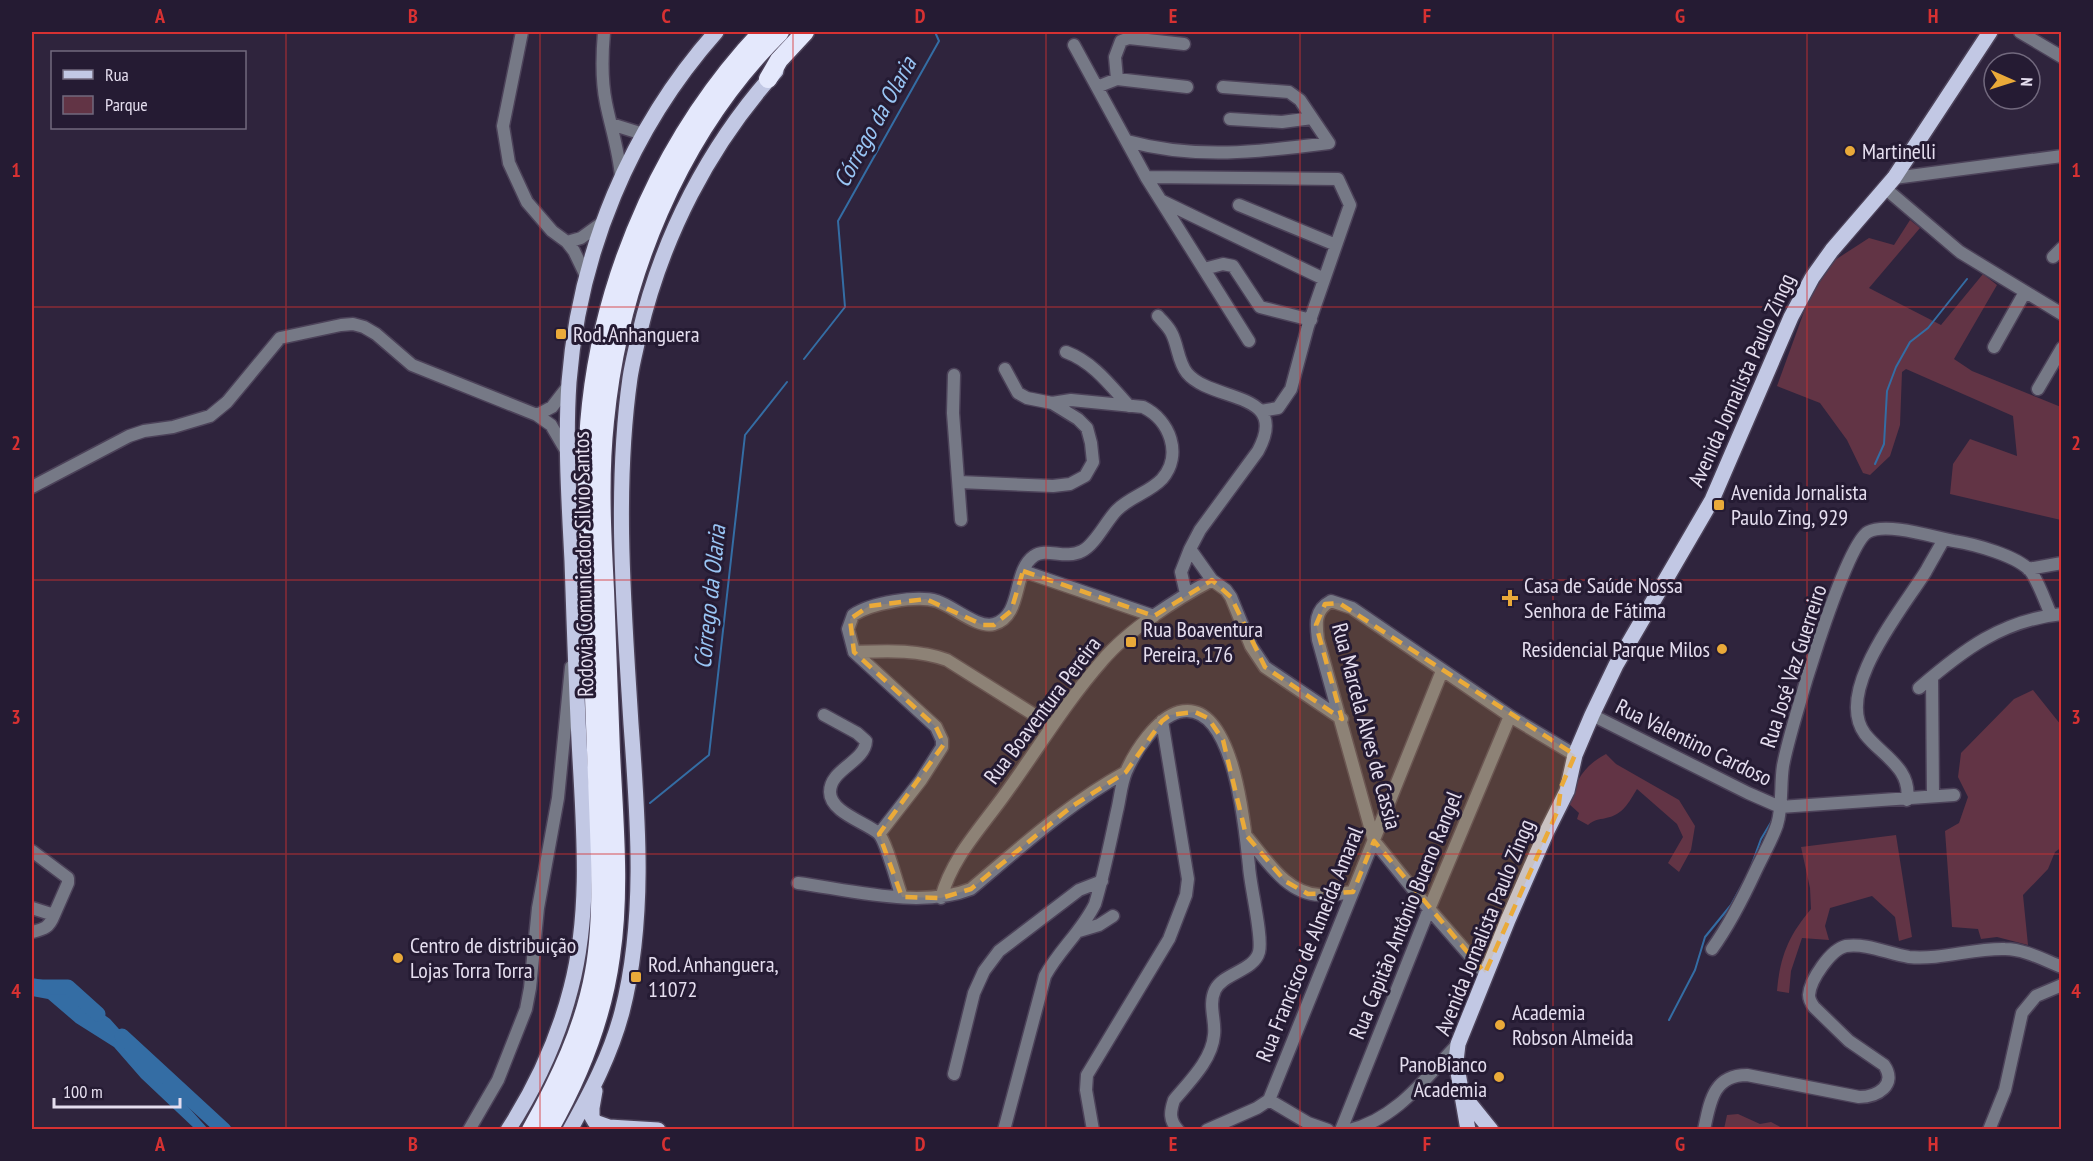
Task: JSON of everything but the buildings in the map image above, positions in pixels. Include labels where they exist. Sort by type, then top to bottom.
[{"type":"highway","name":"Rodovia Comunicador Silvio Santos","points":[[531,1130],[558,1078],[578,1031],[594,973],[599,938],[600,857],[586,490],[591,404],[602,340],[613,297],[633,238],[668,162],[688,127],[715,88],[762,32]]},
{"type":"highway","name":"Rodovia Comunicador Silvio Santos","points":[[549,1130],[581,1064],[597,1021],[608,978],[614,934],[615,863],[601,491],[604,423],[620,328],[632,282],[674,180],[691,149],[729,92],[780,32]]},
{"type":"highway","points":[[768,79],[779,60],[805,32]]},
{"type":"main road","points":[[508,1130],[533,1087],[554,1043],[572,986],[582,915],[583,860],[568,454],[569,385],[576,329],[594,248],[621,177],[643,134],[680,77],[716,32]]},
{"type":"main road","points":[[570,1130],[601,1069],[622,1013],[632,961],[636,917],[636,800],[622,523],[623,450],[630,376],[653,284],[671,237],[696,184],[711,157],[747,104],[813,32]]},
{"type":"main road","name":"Avenida Jornalista Paulo Zingg","points":[[1468,1130],[1456,1061],[1458,1044],[1485,973],[1558,810],[1561,787],[1571,771],[1575,755],[1592,715],[1627,646],[1712,500],[1791,317],[1812,278],[1832,250],[1890,183],[1990,32]]},
{"type":"main road","points":[[601,1069],[592,1108],[592,1117],[596,1122],[609,1127],[658,1130]]},
{"type":"main road","name":"Avenida Jornalista Paulo Zingg","points":[[1464,1097],[1491,1130]]},
{"type":"street","points":[[522,32],[504,126],[509,162],[527,202],[552,231],[567,242],[587,278]]},
{"type":"street","points":[[604,32],[602,70],[621,177]]},
{"type":"street","points":[[2020,32],[2061,57]]},
{"type":"street","points":[[1117,79],[1115,57],[1121,42],[1129,38],[1184,44]]},
{"type":"street","points":[[1074,45],[1146,177],[1249,341]]},
{"type":"street","points":[[1097,87],[1117,79],[1187,87]]},
{"type":"street","points":[[1127,141],[1154,149],[1217,154],[1248,153],[1329,143],[1300,100],[1289,92],[1223,87]]},
{"type":"street","points":[[1230,119],[1282,122],[1312,118]]},
{"type":"street","points":[[611,124],[643,134]]},
{"type":"street","points":[[1890,183],[2061,156]]},
{"type":"street","points":[[1146,177],[1338,179],[1350,205],[1324,279],[1291,389],[1278,408],[1261,411]]},
{"type":"street","points":[[1890,183],[1960,252],[2061,314]]},
{"type":"street","points":[[1161,201],[1324,279]]},
{"type":"street","points":[[1239,205],[1336,245]]},
{"type":"street","points":[[567,242],[581,238],[603,222]]},
{"type":"street","points":[[1203,269],[1223,264],[1233,266],[1260,307],[1311,320]]},
{"type":"street","points":[[1994,347],[2025,292]]},
{"type":"street","points":[[1158,316],[1172,333],[1181,362],[1191,376],[1250,404],[1261,411],[1267,424],[1262,444],[1200,531],[1190,549],[1181,572],[1186,594]]},
{"type":"street","points":[[32,487],[129,436],[144,431],[173,427],[210,416],[227,402],[280,339],[353,324],[376,334],[412,365],[537,415],[551,425],[568,454]]},
{"type":"street","points":[[2038,388],[2061,348]]},
{"type":"street","points":[[1066,352],[1078,356],[1100,374],[1129,406]]},
{"type":"street","points":[[959,483],[1053,486],[1070,484],[1085,476],[1093,462],[1087,428],[1078,419],[1052,404],[1027,398],[1018,393],[1005,369]]},
{"type":"street","points":[[954,375],[953,413],[961,520]]},
{"type":"street","points":[[537,415],[552,407],[569,385]]},
{"type":"street","points":[[879,834],[921,780],[942,747],[942,740],[936,727],[854,652],[848,629],[853,615],[869,606],[926,599],[945,604],[983,625],[994,625],[1011,611],[1023,571],[1031,558],[1042,552],[1067,556],[1086,549],[1121,507],[1161,480],[1167,472],[1172,451],[1165,424],[1151,410],[1143,407],[1071,400],[1052,404]]},
{"type":"street","name":"Rua José Vaz Guerreiro","points":[[1712,949],[1734,917],[1777,824],[1783,765],[1807,677],[1819,637],[1861,540],[1867,533],[1889,529],[1989,549],[2028,569]]},
{"type":"street","points":[[1907,800],[1908,791],[1903,774],[1865,735],[1856,718],[1856,709],[1866,667],[1880,640],[1926,571],[1944,539]]},
{"type":"street","points":[[1190,549],[1212,580],[1226,590],[1231,597],[1251,646],[1265,667],[1342,719]]},
{"type":"street","points":[[1919,688],[1973,645],[1994,633],[2027,619],[2056,614],[2028,569],[2061,563]]},
{"type":"street","points":[[1023,571],[1154,616]]},
{"type":"street","name":"Rua Boaventura Pereira","points":[[941,898],[950,871],[967,842],[1002,798],[1102,660],[1154,616],[1186,594],[1212,580]]},
{"type":"street","name":"Rua Marcela Alves de Cassia","points":[[1485,973],[1374,841],[1342,719],[1318,640],[1316,625],[1319,611],[1331,601],[1352,608],[1510,716],[1575,755]]},
{"type":"street","points":[[469,1130],[498,1080],[526,1009],[538,908],[558,798],[575,632]]},
{"type":"street","points":[[854,652],[914,653],[933,655],[947,660],[1052,726]]},
{"type":"street","name":"Rua Francisco de Almeida Amaral","points":[[1269,1100],[1442,671]]},
{"type":"street","points":[[1932,677],[1934,796]]},
{"type":"street","points":[[1004,1130],[1045,976],[1051,965],[1087,921],[1095,904],[1126,772],[1142,746],[1162,721],[1170,715],[1185,711],[1195,712],[1208,718],[1216,728],[1230,758],[1246,836],[1250,881],[1260,941],[1259,954],[1253,961],[1215,990],[1212,1008],[1215,1033],[1211,1050],[1174,1100],[1172,1107],[1171,1119],[1178,1130]]},
{"type":"street","points":[[824,715],[857,733],[864,738],[867,744],[834,779],[831,786],[831,799],[851,816],[879,834],[902,897]]},
{"type":"street","name":"Rua Valentino Cardoso","points":[[1592,715],[1780,807],[1954,795]]},
{"type":"street","name":"Rua Capitão Antônio Bueno Rangel","points":[[1341,1130],[1429,909],[1510,716]]},
{"type":"street","points":[[1093,1130],[1086,1090],[1087,1075],[1169,939],[1186,895],[1188,879],[1162,721]]},
{"type":"street","points":[[798,883],[902,897],[941,898],[971,889],[1071,807],[1126,772]]},
{"type":"street","points":[[1246,836],[1285,881],[1296,888],[1308,894],[1321,896],[1353,892]]},
{"type":"street","points":[[32,851],[68,878],[68,883],[49,926],[32,932]]},
{"type":"street","points":[[954,1074],[975,993],[984,971],[999,951],[1079,890],[1102,881]]},
{"type":"street","points":[[32,908],[54,915]]},
{"type":"street","points":[[1079,931],[1099,925],[1113,916]]},
{"type":"street","points":[[1704,1130],[1713,1095],[1719,1084],[1734,1075],[1747,1075],[1859,1097],[1878,1094],[1885,1088],[1888,1077],[1884,1065],[1849,1041],[1814,1008],[1810,1001],[1811,985],[1828,958],[1838,949],[1858,946],[1912,957],[1951,956],[2005,949],[2016,950],[2061,967]]},
{"type":"street","points":[[1989,1130],[2005,1090],[2022,1013],[2036,996],[2061,985]]},
{"type":"street","points":[[1349,1130],[1381,1118],[1399,1105],[1458,1044]]},
{"type":"street","points":[[1207,1130],[1269,1100],[1308,1123],[1328,1130]]},
{"type":"highlighted area","points":[[1023,571],[1154,616],[1212,580],[1231,597],[1265,667],[1342,719],[1316,625],[1325,604],[1339,603],[1575,755],[1561,787],[1558,810],[1485,973],[1374,841],[1353,892],[1308,894],[1285,881],[1246,835],[1223,740],[1208,718],[1195,712],[1170,715],[1162,721],[1126,772],[1071,807],[971,889],[941,898],[902,897],[879,834],[944,744],[936,727],[854,652],[850,619],[869,606],[926,599],[983,625],[994,625],[1011,611]]},
{"type":"green space","points":[[1910,220],[1920,228],[1869,288],[1941,325],[1983,274],[1997,285],[1954,359],[1972,371],[2061,407],[2061,520],[1950,494],[1953,464],[1970,439],[2017,456],[2013,416],[1906,369],[1902,372],[1900,425],[1890,456],[1870,475],[1863,473],[1847,440],[1820,403],[1777,386],[1809,298],[1835,260],[1869,238],[1894,245]]},
{"type":"green space","points":[[2033,690],[2061,725],[2062,847],[2055,852],[2048,869],[2023,895],[2028,945],[1997,937],[1981,939],[1978,929],[1952,927],[1945,831],[1959,823],[1968,797],[1958,777],[1961,753],[2014,699]]},
{"type":"green space","points":[[1606,754],[1616,764],[1679,800],[1695,826],[1691,850],[1679,872],[1668,863],[1683,837],[1677,824],[1637,789],[1625,807],[1617,814],[1588,825],[1577,819],[1579,813],[1568,803],[1575,787],[1586,769]]},
{"type":"green space","points":[[1896,835],[1912,937],[1899,941],[1895,917],[1872,896],[1830,908],[1825,926],[1829,940],[1802,938],[1791,971],[1789,993],[1777,991],[1780,967],[1791,937],[1811,909],[1810,888],[1801,847]]},
{"type":"green space","points":[[1738,1114],[1760,1124],[1771,1122],[1784,1129],[1724,1129],[1727,1115]]},
{"type":"water","points":[[32,978],[43,980],[89,1004],[110,1019],[208,1129],[195,1129],[141,1078],[114,1047],[76,1023],[48,999],[32,996]]},
{"type":"waterway","name":"Córrego da Olaria","points":[[804,359],[845,307],[838,221],[939,41],[935,32]]},
{"type":"waterway","points":[[1875,464],[1884,444],[1887,391],[1896,367],[1910,342],[1928,328],[1967,279]]},
{"type":"waterway","name":"Córrego da Olaria","points":[[650,803],[709,755],[745,435],[787,382]]},
{"type":"waterway","points":[[1669,1020],[1695,970],[1705,937],[1731,905],[1749,872],[1761,839],[1773,819]]},
{"type":"waterway","points":[[32,987],[68,987],[98,1014]]},
{"type":"waterway","points":[[122,1036],[224,1130]]},
{"type":"place","name":"Martinelli","points":[[1850,151]]},
{"type":"place","name":"Rod. Anhanguera","points":[[561,334]]},
{"type":"place","name":"Avenida Jornalista Paulo Zing, 929","points":[[1719,505]]},
{"type":"place","name":"Casa de Saúde Nossa Senhora de Fátima","points":[[1510,598]]},
{"type":"place","name":"Rua Boaventura Pereira, 176","points":[[1131,642]]},
{"type":"place","name":"Residencial Parque Milos","points":[[1722,649]]},
{"type":"place","name":"Centro de distribuição Lojas Torra Torra","points":[[398,958]]},
{"type":"place","name":"Rod. Anhanguera, 11072","points":[[636,977]]},
{"type":"place","name":"Academia Robson Almeida","points":[[1500,1025]]},
{"type":"place","name":"PanoBianco Academia","points":[[1499,1077]]}]
